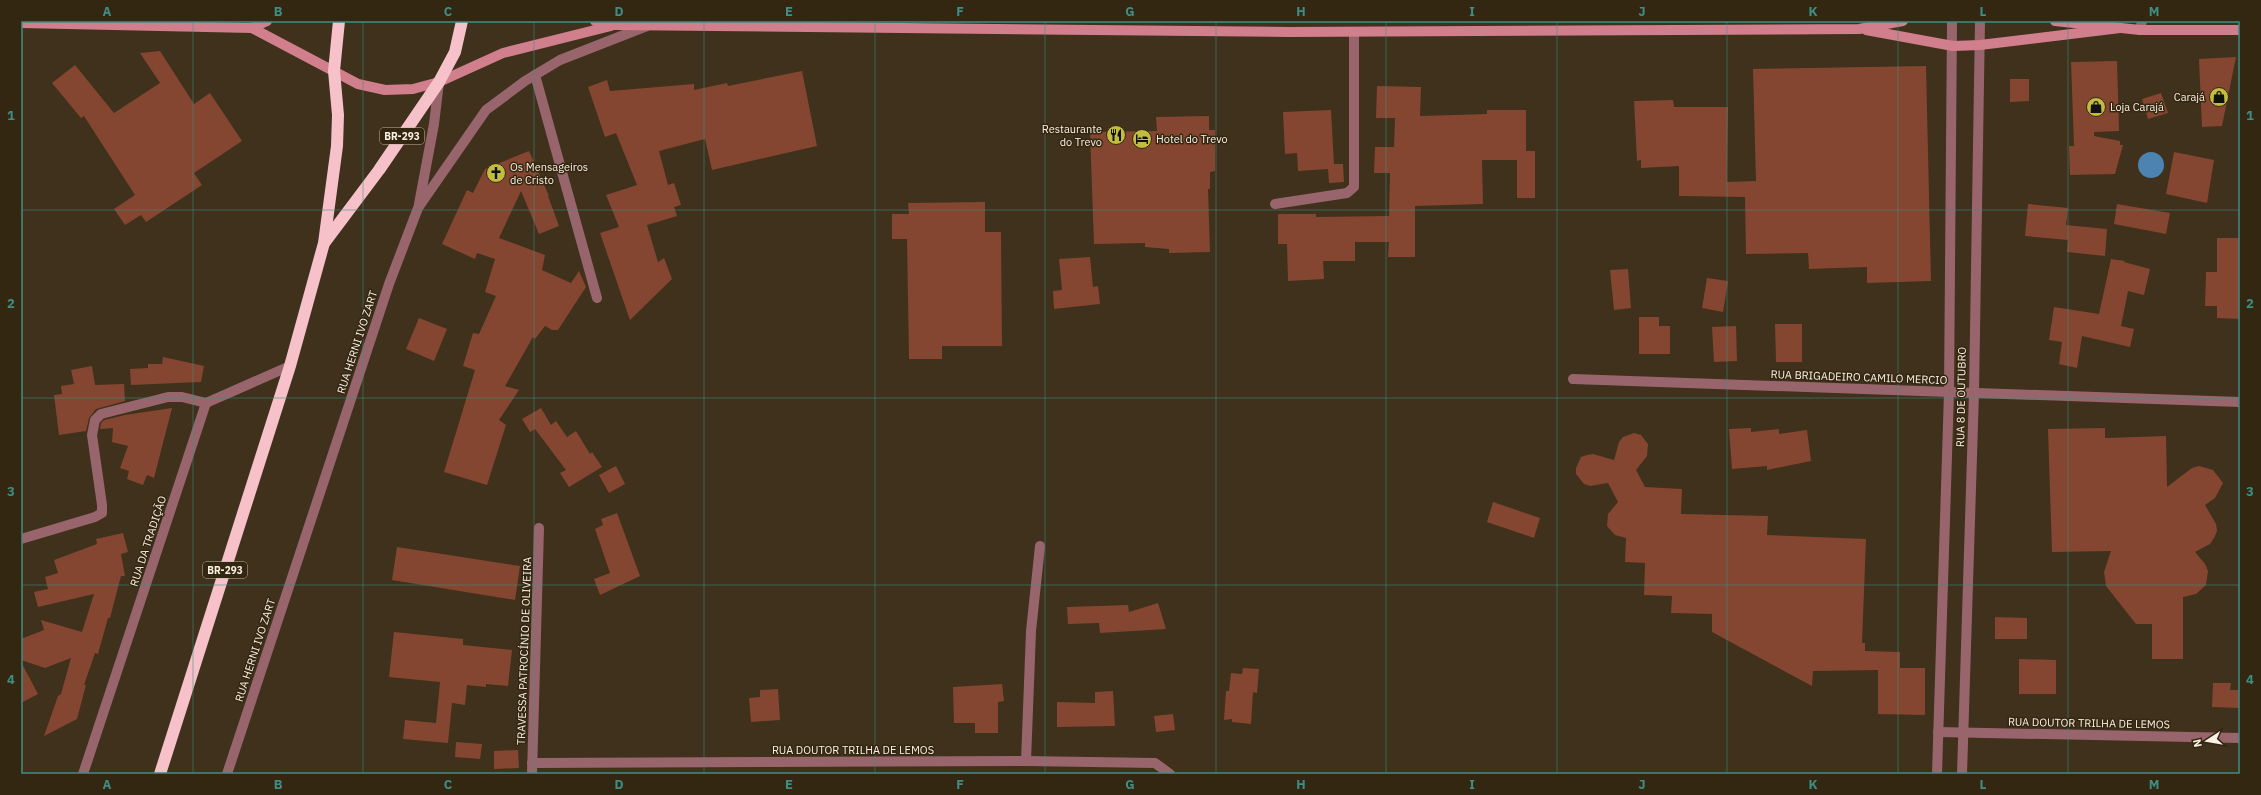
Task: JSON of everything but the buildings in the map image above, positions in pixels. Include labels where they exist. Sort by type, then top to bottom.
[{"type":"highway","name":"BR-293","points":[[160,774],[290,366],[324,243],[337,146],[338,115],[334,71],[339,21]]},
{"type":"highway","name":"BR-293","points":[[324,243],[379,170],[439,82],[455,52],[462,21]]},
{"type":"street","points":[[21,23],[252,28],[267,21]]},
{"type":"street","points":[[595,21],[615,25],[1354,32],[1860,29],[1903,21]]},
{"type":"street","name":"RUA 8 DE OUTUBRO","points":[[1937,774],[1949,392],[1953,46],[1952,21]]},
{"type":"street","name":"RUA 8 DE OUTUBRO","points":[[1962,774],[1962,732],[1974,393],[1980,21]]},
{"type":"street","points":[[2055,21],[2120,28]]},
{"type":"street","points":[[252,28],[358,84],[385,90],[413,89],[439,82],[503,53],[615,25]]},
{"type":"street","name":"RUA HERNI IVO ZART","points":[[227,774],[389,284],[418,208],[486,110],[535,75],[560,60],[648,25]]},
{"type":"street","points":[[1860,29],[1953,46],[1980,46],[2141,25],[2240,30]]},
{"type":"street","points":[[1275,204],[1347,193],[1354,187],[1354,32]]},
{"type":"street","points":[[535,75],[597,298]]},
{"type":"street","points":[[418,208],[434,124],[439,82]]},
{"type":"street","points":[[21,540],[95,517],[102,513],[92,435],[95,420],[101,414],[168,397],[182,397],[206,403],[290,366]]},
{"type":"street","name":"RUA BRIGADEIRO CAMILO MERCIO","points":[[1573,379],[2240,402]]},
{"type":"street","name":"RUA DA TRADIÇÃO","points":[[83,774],[206,403]]},
{"type":"street","name":"TRAVESSA PATROCÍNIO DE OLIVEIRA","points":[[532,774],[540,528]]},
{"type":"street","points":[[1026,761],[1032,631],[1040,546]]},
{"type":"street","name":"RUA DOUTOR TRILHA DE LEMOS","points":[[1938,732],[2240,738]]},
{"type":"street","name":"RUA DOUTOR TRILHA DE LEMOS","points":[[532,763],[1026,761],[1155,763],[1170,774]]},
{"type":"water","points":[[2151,152],[2160,156],[2164,165],[2160,174],[2151,178],[2142,174],[2138,165],[2142,156]]},
{"type":"place","name":"Carajá","points":[[2219,97]]},
{"type":"place","name":"Loja Carajá","points":[[2096,107]]},
{"type":"place","name":"Restaurante do Trevo","points":[[1116,135]]},
{"type":"place","name":"Hotel do Trevo","points":[[1142,139]]},
{"type":"place","name":"Os Mensageiros de Cristo","points":[[496,173]]}]
